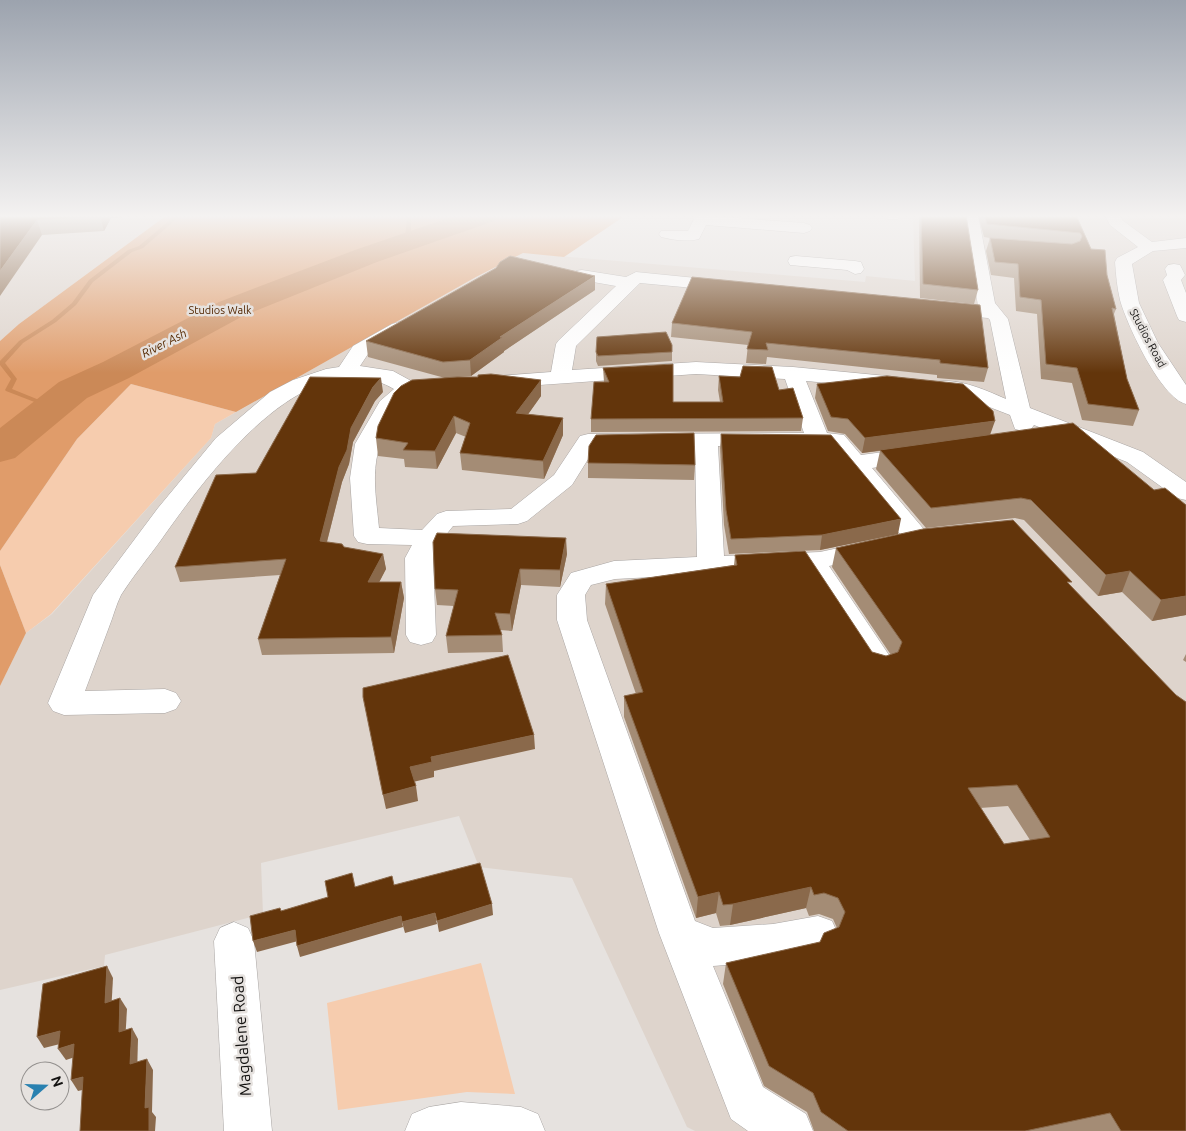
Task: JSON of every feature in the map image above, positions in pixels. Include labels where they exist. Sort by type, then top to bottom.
[{"type":"street","points":[[979,268],[986,304],[998,319],[1020,410],[1023,425],[1015,441]]},
{"type":"street","name":"Studios Road","points":[[1123,268],[1131,307],[1153,352],[1179,391],[1186,398]]},
{"type":"street","points":[[1174,269],[1176,275],[1172,280],[1186,316]]},
{"type":"street","points":[[582,275],[630,283]]},
{"type":"street","points":[[561,376],[566,344],[636,277],[747,288]]},
{"type":"street","points":[[924,306],[993,313]]},
{"type":"street","points":[[346,372],[360,350],[412,321]]},
{"type":"street","points":[[476,384],[561,376],[696,368],[793,373],[965,390],[1020,410],[1135,457],[1186,493]]},
{"type":"street","points":[[165,700],[64,703],[107,594],[166,513],[224,443],[278,397],[300,384],[333,373],[346,372],[386,375],[410,389]]},
{"type":"street","points":[[793,373],[818,440]]},
{"type":"street","points":[[429,538],[367,536],[363,464],[367,443],[385,407],[394,396],[410,389],[448,386]]},
{"type":"street","points":[[706,439],[711,565]]},
{"type":"street","points":[[420,635],[419,558],[429,538],[446,519],[518,516],[563,480],[588,441],[706,439],[836,440],[856,463],[933,537],[811,560],[614,570],[581,579],[571,595],[572,620],[679,933],[747,1103],[789,1131]]},
{"type":"street","points":[[856,463],[931,453]]},
{"type":"street","points":[[811,560],[880,664]]},
{"type":"street","points":[[679,933],[712,947],[773,944],[818,934]]},
{"type":"street","name":"Magdalene Road","points":[[234,941],[248,1131]]},
{"type":"street","points":[[429,1131],[461,1126],[520,1131]]},
{"type":"shaded area","points":[[0,268],[95,268],[19,324],[0,341]]},
{"type":"shaded area","points":[[494,268],[697,268],[865,282],[866,276],[915,281],[915,268],[1186,268],[1186,1131],[695,1131],[687,1127],[572,878],[479,867],[459,816],[261,863],[263,914],[105,955],[104,966],[0,990],[0,686],[26,633],[52,614],[211,438],[215,424]]},
{"type":"shaded area","points":[[131,384],[236,412],[215,424],[211,438],[51,614],[26,633],[0,565],[0,551],[77,439]]},
{"type":"shaded area","points":[[481,963],[515,1094],[467,1092],[338,1110],[327,1003]]},
{"type":"green space","name":"Studios Walk","points":[[95,268],[494,268],[236,412],[131,384],[77,439],[0,551],[0,341],[19,324]]},
{"type":"green space","points":[[0,565],[26,633],[0,686]]},
{"type":"building","points":[[496,268],[560,268],[595,276],[500,337],[503,337],[470,360],[443,362],[366,341]]},
{"type":"building","points":[[923,268],[974,268],[978,290],[923,284]]},
{"type":"building","points":[[1018,268],[1106,268],[1116,309],[1112,308],[1127,379],[1139,410],[1088,404],[1077,368],[1046,364],[1041,300],[1020,297]]},
{"type":"building","points":[[692,277],[980,305],[988,368],[940,363],[940,360],[766,343],[768,350],[747,349],[752,332],[672,323]]},
{"type":"building","points":[[666,332],[672,345],[672,352],[598,356],[596,352],[597,337]]},
{"type":"building","points":[[673,364],[673,402],[723,402],[719,376],[740,377],[743,366],[772,367],[779,390],[793,388],[803,418],[591,419],[594,382],[609,382],[603,368]]},
{"type":"building","points":[[491,374],[541,380],[516,413],[563,418],[543,461],[460,453],[470,423],[454,416],[435,451],[403,450],[408,443],[376,438],[378,426],[394,393],[401,386],[412,380],[478,377],[478,375]]},
{"type":"building","points":[[887,376],[963,384],[993,411],[995,421],[865,438],[848,419],[831,417],[817,384]]},
{"type":"building","points":[[310,377],[381,378],[373,387],[351,428],[347,450],[339,467],[320,541],[342,544],[344,547],[383,554],[368,582],[401,582],[391,637],[258,639],[286,559],[175,567],[216,475],[256,473]]},
{"type":"building","points":[[1073,423],[1154,490],[1165,488],[1186,505],[1186,596],[1161,600],[1130,571],[1106,575],[1031,500],[1021,498],[931,508],[880,450]]},
{"type":"building","points":[[694,433],[695,465],[588,463],[589,446],[596,435]]},
{"type":"building","points":[[721,434],[831,435],[901,519],[822,535],[731,539],[726,510]]},
{"type":"building","points":[[1013,520],[1072,582],[1067,582],[1176,695],[1186,702],[1186,1131],[1121,1131],[1110,1113],[1025,1131],[848,1131],[821,1112],[813,1093],[769,1066],[726,963],[820,942],[824,933],[839,927],[845,912],[838,898],[824,893],[814,895],[811,887],[723,905],[719,892],[698,897],[624,696],[643,692],[606,584],[737,565],[735,555],[805,551],[872,652],[886,656],[898,652],[902,642],[836,548],[923,529]],"holes":[[[1017,785],[1050,837],[1004,844],[968,788]]]},
{"type":"building","points":[[437,533],[566,538],[560,570],[520,569],[510,614],[495,613],[502,635],[446,636],[458,590],[435,589],[433,542]]},
{"type":"building","points":[[508,655],[534,735],[431,757],[432,762],[410,767],[416,786],[383,795],[363,697],[363,688]]},
{"type":"building","points":[[480,863],[492,904],[437,921],[435,913],[402,922],[401,916],[297,946],[295,930],[253,941],[250,916],[280,908],[281,911],[328,897],[325,881],[352,873],[355,887],[392,876],[394,885]]},
{"type":"building","points":[[107,966],[105,1003],[120,998],[119,1032],[132,1028],[130,1064],[147,1059],[145,1108],[149,1107],[149,1131],[80,1131],[83,1077],[71,1080],[74,1044],[58,1049],[60,1031],[37,1037],[43,984]]},
{"type":"waterway","points":[[52,407],[8,390],[14,379],[2,363],[21,342],[54,321],[74,304],[91,281],[108,268]]},
{"type":"waterway","name":"River Ash","points":[[0,449],[73,390],[116,370],[231,309],[336,268]]}]
